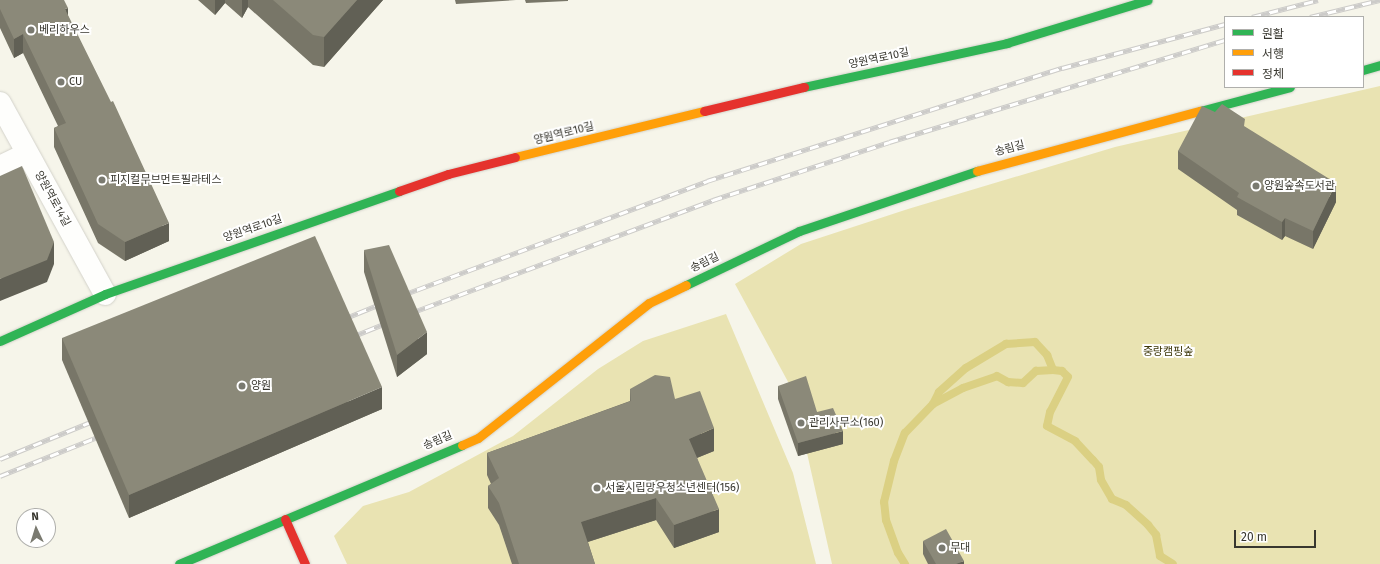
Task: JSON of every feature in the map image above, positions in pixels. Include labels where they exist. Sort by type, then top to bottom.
[{"type":"street","name":"양원역로10길","points":[[0,341],[105,294],[448,174],[794,89],[1006,43],[1148,0]]},
{"type":"street","points":[[1364,70],[1380,66]]},
{"type":"street","name":"송림길","points":[[179,564],[478,438],[649,303],[799,231],[953,177],[1286,88]]},
{"type":"street","name":"양원역로14길","points":[[0,103],[105,294]]},
{"type":"street","points":[[0,167],[27,154]]},
{"type":"street","points":[[285,519],[305,564]]},
{"type":"green space","name":"중랑캠핑숲","points":[[1380,86],[1380,564],[832,564],[793,391],[735,284],[801,244],[908,209],[1115,147]]},
{"type":"green space","points":[[726,314],[793,473],[816,564],[347,564],[334,536],[363,506],[409,492],[513,436],[598,369],[643,341]]},
{"type":"building","points":[[0,0],[64,0],[68,8],[65,9],[111,102],[113,101],[169,223],[125,242],[98,224],[54,128],[66,123],[23,34],[14,39],[0,9]]},
{"type":"building","points":[[273,0],[357,0],[324,37],[313,35]]},
{"type":"building","name":"양원숲속도서관","points":[[1222,104],[1245,119],[1244,126],[1336,183],[1313,231],[1285,218],[1282,222],[1237,197],[1239,193],[1178,151],[1202,106],[1215,112]]},
{"type":"building","points":[[22,166],[54,242],[47,260],[0,279],[0,176]]},
{"type":"building","points":[[315,236],[382,387],[129,495],[62,338]]},
{"type":"building","points":[[389,245],[427,332],[397,355],[364,250]]},
{"type":"building","name":"서울시립망우청소년센터(156)","points":[[655,375],[670,377],[675,399],[700,391],[714,428],[689,439],[719,509],[674,525],[656,498],[581,522],[595,564],[519,564],[499,503],[488,486],[499,478],[487,453],[631,401],[630,389]]},
{"type":"building","name":"관리사무소(160)","points":[[806,376],[817,412],[833,408],[843,431],[798,443],[778,386]]},
{"type":"building","points":[[946,529],[964,561],[956,564],[936,564],[923,541]]},
{"type":"waterway","points":[[933,404],[939,392],[966,368],[1006,344],[1035,342],[1047,355],[1053,370]]},
{"type":"waterway","points":[[905,564],[898,553],[886,520],[884,502],[894,461],[905,433],[933,404],[963,388],[997,376],[1008,382],[1023,383],[1036,371],[1053,370],[1062,371],[1068,377],[1050,412],[1047,426],[1075,441],[1093,460],[1099,467],[1101,480],[1112,499],[1126,505],[1148,525],[1156,535],[1160,556],[1173,564]]},
{"type":"railway","points":[[1256,16],[1318,0]]},
{"type":"railway","points":[[1314,16],[1380,0]]},
{"type":"railway","points":[[400,296],[707,181],[1062,68],[1224,24]]},
{"type":"railway","points":[[408,314],[713,200],[889,142],[1224,40]]},
{"type":"railway","points":[[341,320],[385,302]]},
{"type":"railway","points":[[349,338],[391,321]]},
{"type":"railway","points":[[0,459],[98,419]]},
{"type":"railway","points":[[0,476],[105,434]]},
{"type":"traffic: fast","points":[[804,87],[1007,43],[1148,0]]},
{"type":"traffic: fast","points":[[1364,70],[1380,65]]},
{"type":"traffic: fast","points":[[1200,111],[1286,88]]},
{"type":"traffic: fast","points":[[686,285],[799,231],[977,171]]},
{"type":"traffic: fast","points":[[0,341],[105,294],[399,191]]},
{"type":"traffic: fast","points":[[179,564],[462,445]]},
{"type":"traffic: slow","points":[[515,157],[704,111]]},
{"type":"traffic: slow","points":[[977,171],[1200,111]]},
{"type":"traffic: slow","points":[[462,445],[478,438],[649,303],[686,285]]},
{"type":"traffic: jam","points":[[704,111],[804,87]]},
{"type":"traffic: jam","points":[[399,191],[448,174],[515,157]]},
{"type":"traffic: jam","points":[[285,519],[305,564]]},
{"type":"place","name":"베리하우스","points":[[31,30]]},
{"type":"place","name":"CU","points":[[61,82]]},
{"type":"place","name":"피지컬무브먼트필라테스","points":[[102,180]]},
{"type":"place","name":"양원숲속도서관","points":[[1256,186]]},
{"type":"place","name":"양원","points":[[242,386]]},
{"type":"place","name":"관리사무소(160)","points":[[801,423]]},
{"type":"place","name":"서울시립망우청소년센터(156)","points":[[597,488]]},
{"type":"place","name":"무대","points":[[942,548]]}]
